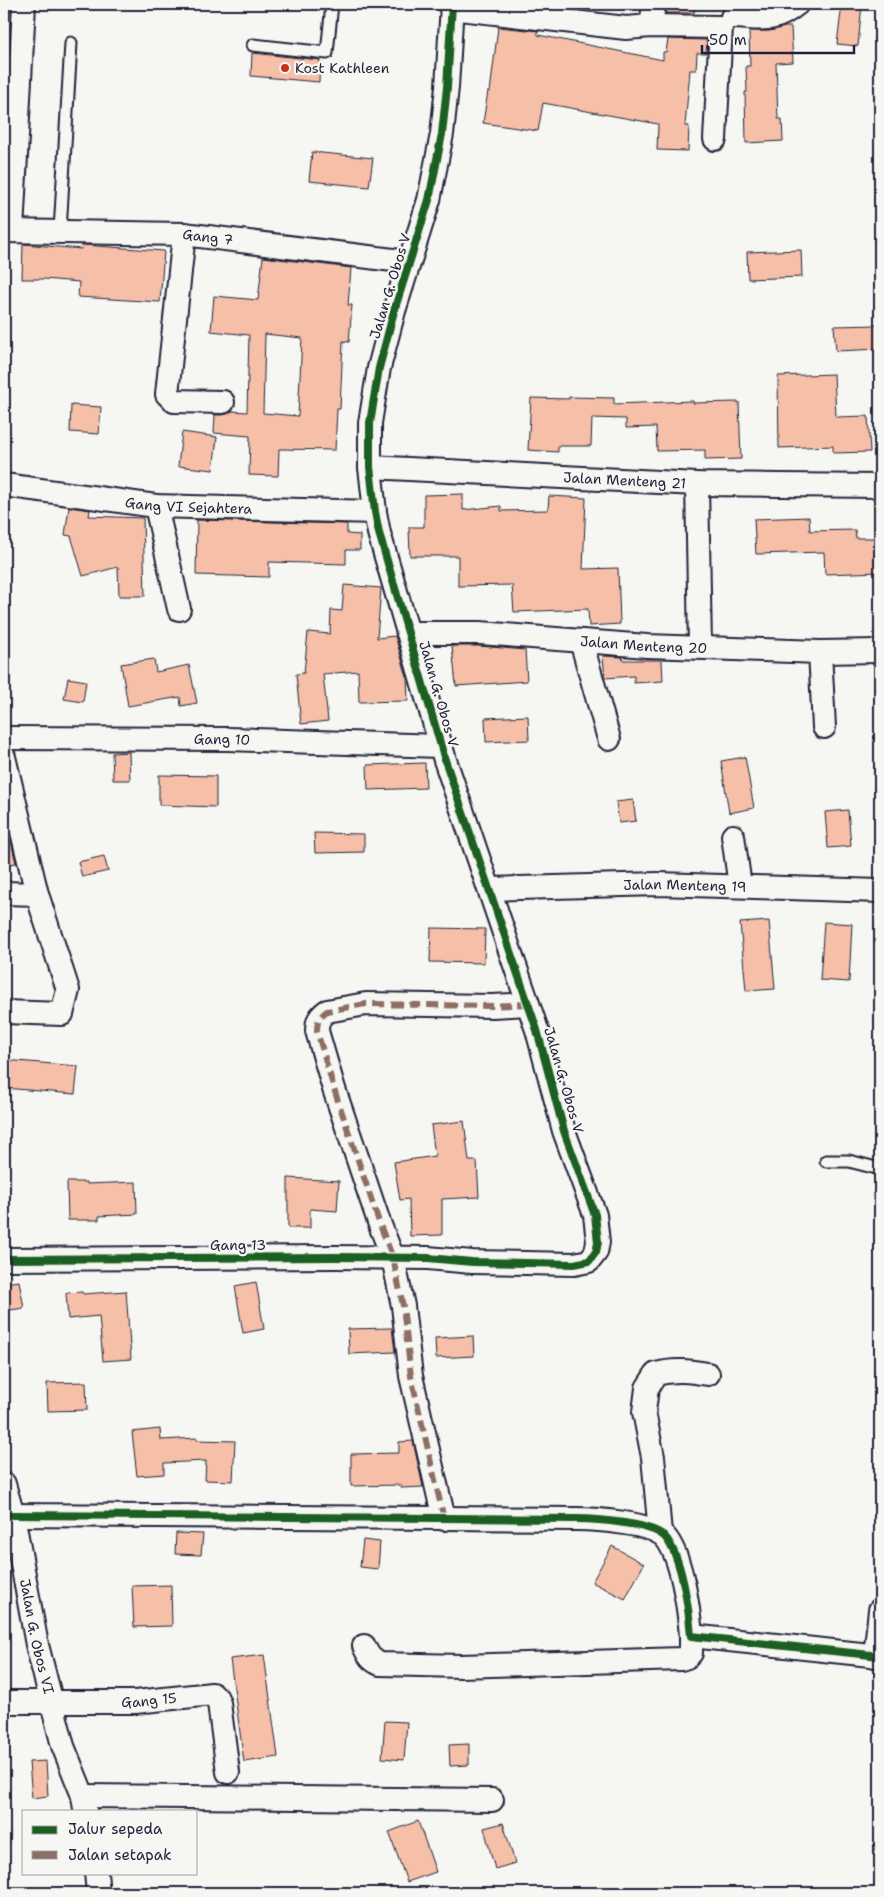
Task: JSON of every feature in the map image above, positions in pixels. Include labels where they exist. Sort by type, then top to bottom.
[{"type":"street","points":[[8,231],[24,4]]},
{"type":"street","points":[[651,26],[654,4]]},
{"type":"street","points":[[452,6],[560,13],[626,28],[729,16],[774,18],[784,14],[797,4]]},
{"type":"street","name":"Jalan G. Obos V","points":[[452,6],[442,134],[429,200],[379,368],[370,422],[370,467],[374,512],[440,746],[537,1030],[564,1131],[595,1215],[598,1242],[596,1252],[589,1261],[584,1263],[472,1262]]},
{"type":"street","points":[[715,139],[729,16]]},
{"type":"street","name":"Gang 7","points":[[8,231],[184,234],[409,262]]},
{"type":"street","points":[[184,234],[167,394],[174,402],[223,402]]},
{"type":"street","name":"Jalan Menteng 21","points":[[370,467],[697,484],[880,486]]},
{"type":"street","points":[[697,484],[700,646]]},
{"type":"street","name":"Gang VI Sejahtera","points":[[4,486],[156,506],[374,512]]},
{"type":"street","points":[[156,506],[179,609]]},
{"type":"street","name":"Jalan Menteng 20","points":[[408,633],[480,633],[647,646],[700,646],[820,652],[880,651]]},
{"type":"street","points":[[581,641],[609,739]]},
{"type":"street","points":[[820,652],[824,727]]},
{"type":"street","name":"Gang 10","points":[[4,738],[228,739],[440,746]]},
{"type":"street","points":[[4,756],[37,894],[68,990],[62,1014],[4,1012]]},
{"type":"street","points":[[733,836],[740,886]]},
{"type":"street","name":"Jalan Menteng 19","points":[[489,889],[658,884],[880,892]]},
{"type":"street","points":[[4,893],[37,894]]},
{"type":"street","points":[[444,1519],[412,1376],[403,1306],[393,1258],[334,1089],[317,1031],[318,1020],[327,1011],[333,1009],[366,1004],[492,1006],[528,1004]]},
{"type":"street","name":"Gang 13","points":[[4,1259],[335,1257],[428,1258],[472,1262]]},
{"type":"street","points":[[660,1533],[653,1457],[644,1412],[647,1388],[656,1374],[668,1371],[690,1371],[708,1374]]},
{"type":"street","name":"Jalan G. Obos VI","points":[[4,1484],[13,1515],[37,1645],[62,1746],[84,1803]]},
{"type":"street","points":[[13,1515],[596,1519],[643,1526],[660,1533],[666,1538],[676,1557],[689,1615],[691,1636],[691,1653],[681,1659],[571,1664],[461,1666],[380,1664],[369,1656],[364,1646]]},
{"type":"street","points":[[691,1636],[877,1656],[880,1610]]},
{"type":"street","name":"Gang 15","points":[[4,1702],[135,1702],[212,1694],[218,1700],[228,1772]]},
{"type":"street","points":[[84,1803],[492,1800]]},
{"type":"street","points":[[96,1874],[98,1893]]},
{"type":"lane","points":[[253,45],[327,53],[332,4]]},
{"type":"lane","points":[[60,231],[71,43]]},
{"type":"lane","points":[[826,1161],[849,1161],[880,1169]]},
{"type":"building","points":[[667,4],[695,4],[694,13],[666,13]]},
{"type":"building","points":[[842,4],[862,4],[858,46],[837,44]]},
{"type":"building","points":[[498,27],[538,31],[538,35],[663,60],[663,52],[666,52],[668,39],[707,40],[706,53],[697,53],[696,70],[690,70],[685,126],[689,126],[688,151],[657,150],[658,124],[543,103],[538,131],[483,123],[488,91],[490,92]]},
{"type":"building","points":[[791,27],[793,62],[776,63],[778,119],[782,119],[783,141],[746,143],[745,92],[747,92],[746,66],[750,66],[749,31],[769,31]]},
{"type":"building","name":"Kost Kathleen","points":[[252,53],[320,60],[319,82],[251,76]]},
{"type":"building","points":[[312,152],[373,158],[369,187],[309,181]]},
{"type":"building","points":[[23,244],[81,249],[82,245],[84,245],[164,251],[160,302],[78,297],[79,282],[22,279]]},
{"type":"building","points":[[801,250],[802,277],[748,279],[747,252]]},
{"type":"building","points":[[263,257],[351,268],[348,305],[352,305],[349,342],[343,341],[340,409],[337,409],[335,450],[279,449],[278,476],[249,475],[250,436],[214,433],[215,415],[223,415],[232,411],[247,412],[249,335],[211,331],[214,296],[258,300]],"holes":[[[265,334],[302,338],[298,416],[263,413]]]},
{"type":"building","points":[[880,325],[880,349],[836,351],[834,326]]},
{"type":"building","points":[[834,374],[836,417],[868,416],[870,452],[833,453],[833,446],[779,448],[778,376]]},
{"type":"building","points":[[569,397],[614,398],[614,404],[693,401],[693,403],[739,402],[741,459],[705,460],[705,450],[657,451],[656,427],[626,428],[626,419],[592,418],[591,446],[558,446],[558,452],[528,450],[531,398],[569,399]]},
{"type":"building","points":[[71,405],[101,407],[99,434],[70,432]]},
{"type":"building","points":[[182,432],[217,437],[213,470],[178,466]]},
{"type":"building","points":[[463,494],[463,510],[501,506],[501,511],[548,510],[549,496],[586,498],[583,569],[618,568],[620,624],[589,626],[588,609],[514,612],[512,585],[458,586],[458,556],[410,556],[409,527],[424,527],[424,495]]},
{"type":"building","points":[[69,507],[90,510],[89,516],[143,518],[145,596],[119,596],[118,567],[83,576],[71,536],[65,535]]},
{"type":"building","points":[[809,517],[810,531],[855,530],[856,538],[880,538],[880,572],[825,574],[824,552],[756,554],[754,519]]},
{"type":"building","points":[[197,520],[347,524],[347,534],[360,535],[360,550],[346,550],[346,564],[269,562],[269,577],[196,575]]},
{"type":"building","points":[[344,585],[381,588],[377,638],[395,636],[407,677],[408,701],[359,702],[358,671],[323,674],[328,721],[301,724],[296,674],[304,673],[308,632],[330,634],[331,610],[342,611]]},
{"type":"building","points":[[452,646],[525,650],[527,681],[456,686]]},
{"type":"building","points":[[603,656],[622,657],[623,660],[662,660],[663,681],[634,683],[634,676],[605,678]]},
{"type":"building","points":[[154,659],[156,672],[189,665],[197,703],[181,706],[180,697],[128,706],[121,664]]},
{"type":"building","points":[[68,678],[86,681],[83,702],[64,699]]},
{"type":"building","points":[[528,716],[529,740],[486,742],[485,718]]},
{"type":"building","points":[[129,752],[130,780],[113,780],[112,753]]},
{"type":"building","points":[[745,757],[754,808],[729,813],[721,761]]},
{"type":"building","points":[[425,763],[426,788],[368,790],[367,765]]},
{"type":"building","points":[[159,775],[216,776],[216,807],[159,805]]},
{"type":"building","points":[[633,800],[636,821],[619,823],[616,802]]},
{"type":"building","points":[[848,810],[851,846],[828,848],[825,812]]},
{"type":"building","points":[[4,812],[16,863],[4,865]]},
{"type":"building","points":[[314,833],[364,834],[364,852],[315,853]]},
{"type":"building","points":[[104,856],[108,871],[82,877],[78,862]]},
{"type":"building","points":[[769,921],[775,989],[746,991],[740,923]]},
{"type":"building","points":[[824,922],[852,924],[849,982],[820,980]]},
{"type":"building","points":[[431,928],[485,929],[484,963],[430,962]]},
{"type":"building","points":[[4,1060],[78,1066],[75,1094],[4,1088]]},
{"type":"building","points":[[464,1121],[469,1161],[477,1161],[479,1197],[442,1199],[442,1235],[410,1236],[409,1199],[400,1200],[394,1162],[435,1156],[431,1125]]},
{"type":"building","points":[[288,1178],[339,1181],[337,1211],[310,1209],[310,1228],[288,1228]]},
{"type":"building","points":[[67,1182],[87,1182],[87,1184],[136,1182],[137,1214],[99,1216],[99,1220],[68,1220]]},
{"type":"building","points":[[19,1281],[24,1308],[4,1311],[4,1283]]},
{"type":"building","points":[[256,1282],[264,1329],[243,1333],[235,1286]]},
{"type":"building","points":[[126,1291],[131,1359],[103,1361],[99,1316],[68,1319],[66,1293],[82,1292],[83,1294]]},
{"type":"building","points":[[392,1328],[395,1352],[349,1354],[348,1329]]},
{"type":"building","points":[[473,1336],[474,1356],[436,1358],[435,1338]]},
{"type":"building","points":[[86,1382],[87,1410],[48,1411],[47,1383]]},
{"type":"building","points":[[160,1429],[161,1440],[197,1438],[197,1440],[235,1441],[233,1481],[205,1480],[206,1461],[164,1463],[164,1474],[137,1476],[132,1432]]},
{"type":"building","points":[[413,1441],[423,1487],[401,1488],[401,1485],[351,1486],[351,1454],[399,1453],[399,1442]]},
{"type":"building","points":[[176,1533],[203,1534],[201,1555],[175,1554]]},
{"type":"building","points":[[363,1540],[380,1542],[378,1569],[360,1567]]},
{"type":"building","points":[[612,1546],[644,1564],[625,1599],[592,1582]]},
{"type":"building","points":[[171,1585],[172,1626],[134,1627],[132,1586]]},
{"type":"building","points":[[264,1655],[278,1757],[244,1762],[230,1659]]},
{"type":"building","points":[[385,1721],[407,1722],[404,1760],[382,1758]]},
{"type":"building","points":[[469,1744],[469,1765],[450,1766],[449,1745]]},
{"type":"building","points":[[46,1761],[48,1796],[32,1798],[29,1762]]},
{"type":"building","points":[[418,1821],[436,1872],[407,1882],[389,1832]]},
{"type":"building","points":[[503,1823],[515,1863],[495,1869],[484,1828]]},
{"type":"marked path","points":[[444,1519],[411,1376],[403,1306],[393,1258],[334,1089],[317,1031],[317,1024],[320,1017],[327,1011],[366,1004],[492,1006],[528,1004]]},
{"type":"cycle path","points":[[4,1259],[335,1257],[428,1258],[472,1262],[574,1264],[589,1261],[596,1252],[598,1242],[595,1215],[564,1131],[537,1030],[445,760],[379,533],[375,512],[370,467],[370,423],[379,368],[394,311],[429,200],[442,134],[452,4]]},
{"type":"cycle path","points":[[13,1515],[576,1519],[636,1525],[658,1532],[665,1537],[671,1546],[684,1584],[691,1636],[880,1656]]},
{"type":"place","name":"Kost Kathleen","points":[[285,68]]}]
